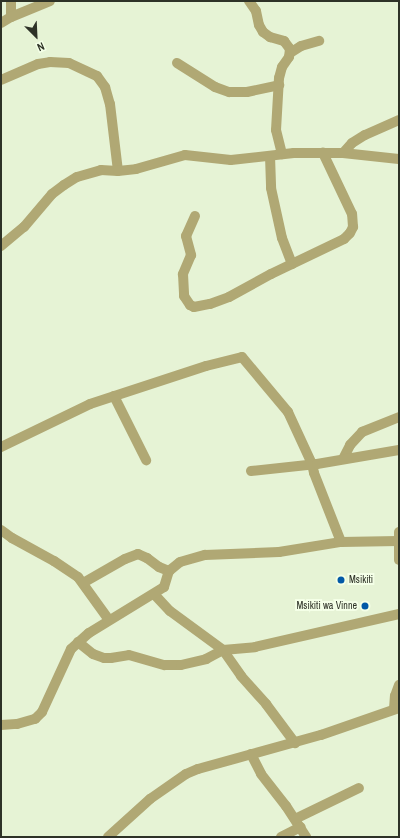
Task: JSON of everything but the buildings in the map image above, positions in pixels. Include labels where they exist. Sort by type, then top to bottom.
[{"type":"street","points":[[10,1],[11,17]]},
{"type":"street","points":[[1,23],[11,17],[50,1]]},
{"type":"street","points":[[249,1],[256,11],[259,26],[263,32],[270,37],[284,41],[290,49],[290,53]]},
{"type":"street","points":[[282,154],[276,130],[280,73],[290,53],[302,46],[319,42]]},
{"type":"street","points":[[1,80],[38,64],[50,62],[69,63],[97,76],[105,87],[110,104],[118,172]]},
{"type":"street","points":[[177,63],[215,87],[229,92],[246,92],[279,85]]},
{"type":"street","points":[[343,152],[352,143],[365,135],[399,120]]},
{"type":"street","points":[[1,246],[24,227],[52,194],[76,177],[90,173],[109,170],[118,172],[141,168],[185,154],[231,160],[282,154],[343,152],[399,159]]},
{"type":"street","points":[[195,216],[186,236],[191,255],[183,274],[184,296],[190,305],[199,307],[229,297],[344,239],[350,233],[353,227],[352,214],[323,153]]},
{"type":"street","points":[[270,156],[271,188],[282,238],[292,264]]},
{"type":"street","points":[[1,447],[90,404],[206,366],[242,357],[288,412],[312,464],[314,473],[342,542]]},
{"type":"street","points":[[114,396],[146,460]]},
{"type":"street","points":[[343,459],[350,445],[362,432],[399,417]]},
{"type":"street","points":[[251,471],[312,464],[399,450]]},
{"type":"street","points":[[1,530],[12,538],[69,570],[84,583],[109,620]]},
{"type":"street","points":[[1,725],[17,724],[35,719],[42,712],[71,649],[78,642],[109,620],[164,587],[169,571],[180,562],[205,555],[279,552],[342,542],[398,537],[399,560]]},
{"type":"street","points":[[84,583],[125,559],[138,554],[147,558],[159,567],[169,571]]},
{"type":"street","points":[[154,594],[170,611],[223,650],[241,676],[266,704],[295,743]]},
{"type":"street","points":[[78,642],[99,656],[111,658],[129,655],[168,666],[194,663],[214,656],[223,650],[254,647],[399,614]]},
{"type":"street","points":[[108,837],[150,799],[176,779],[198,769],[295,743],[348,726],[396,708],[395,696],[399,685]]},
{"type":"street","points":[[250,754],[260,774],[298,823],[306,837]]},
{"type":"street","points":[[281,837],[298,823],[359,788]]},
{"type":"place","name":"Msikiti","points":[[341,580]]},
{"type":"place","name":"Msikiti wa Vinne","points":[[365,606]]}]
